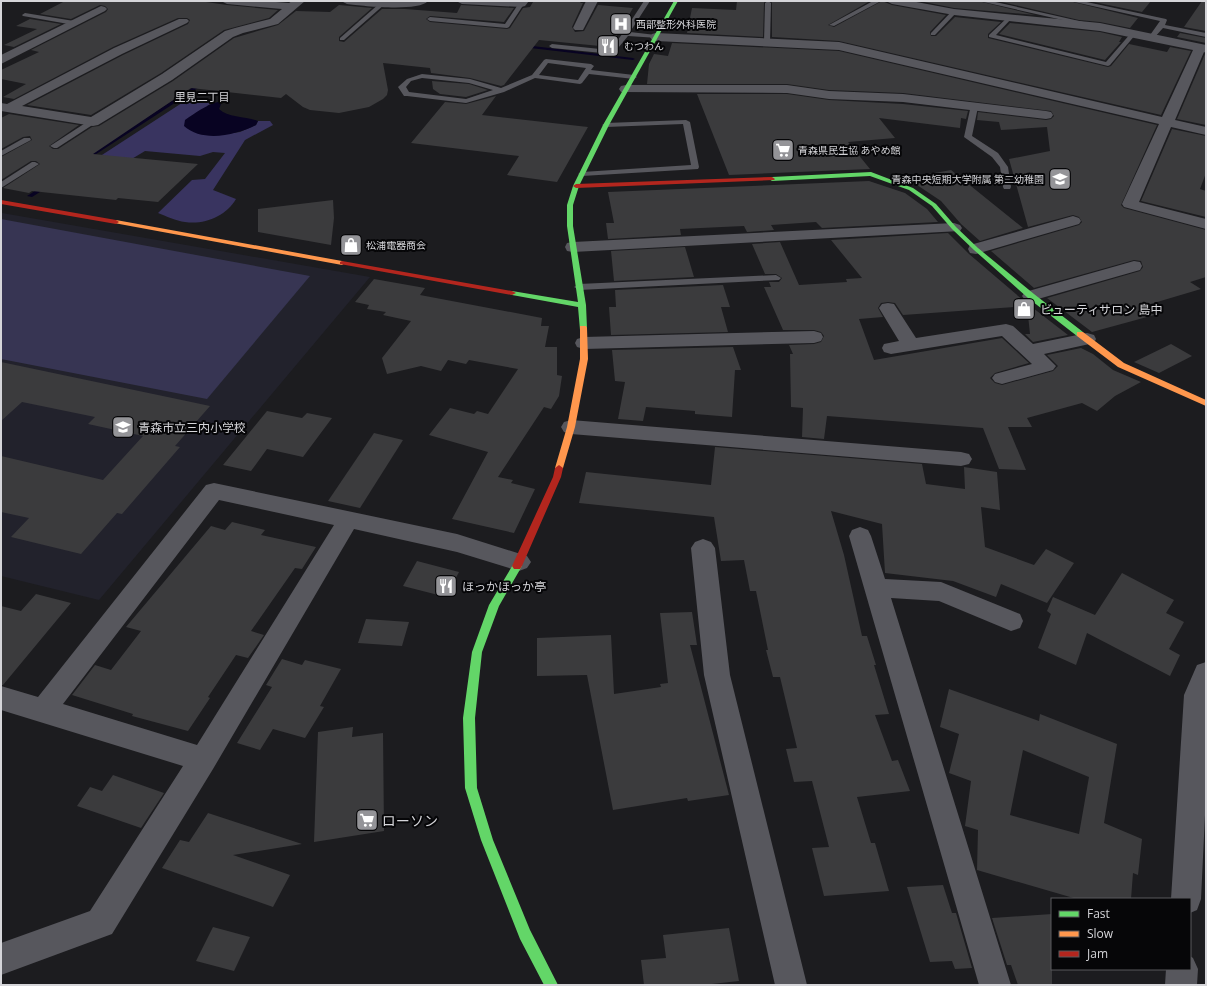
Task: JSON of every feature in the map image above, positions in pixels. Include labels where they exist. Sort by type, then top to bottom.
[{"type":"street","points":[[227,1],[296,4]]},
{"type":"street","points":[[347,1],[392,5],[422,1]]},
{"type":"street","points":[[462,1],[522,3]]},
{"type":"street","points":[[579,28],[592,1]]},
{"type":"street","points":[[551,985],[526,934],[487,840],[471,788],[469,718],[477,652],[494,605],[519,562],[557,477],[571,427],[584,359],[584,343],[582,305],[570,226],[570,205],[576,186],[606,125],[676,1]]},
{"type":"street","points":[[892,1],[954,12],[1100,27],[1151,38],[1204,44],[1166,122],[1130,204],[1206,224]]},
{"type":"street","points":[[4,108],[93,122],[167,77],[229,34],[239,30],[274,22],[296,4]]},
{"type":"street","points":[[1,60],[101,9]]},
{"type":"street","points":[[4,108],[183,20]]},
{"type":"street","points":[[656,37],[839,46],[1206,132]]},
{"type":"street","points":[[1,50],[16,52]]},
{"type":"street","points":[[922,78],[932,68]]},
{"type":"street","points":[[626,89],[787,88],[829,94],[903,98],[1046,116]]},
{"type":"street","points":[[903,98],[913,88]]},
{"type":"street","points":[[576,186],[688,183],[871,174],[911,189],[934,205],[954,228],[976,249],[1031,296],[1121,366],[1206,403]]},
{"type":"street","points":[[1,202],[582,305]]},
{"type":"street","points":[[976,249],[1073,221]]},
{"type":"street","points":[[574,247],[954,228]]},
{"type":"street","points":[[1031,296],[1134,266]]},
{"type":"street","points":[[888,308],[911,345]]},
{"type":"street","points":[[891,348],[1006,330],[1046,366],[1002,378]]},
{"type":"street","points":[[584,343],[814,337]]},
{"type":"street","points":[[1029,351],[1087,339]]},
{"type":"street","points":[[571,427],[961,459]]},
{"type":"street","points":[[43,710],[214,491],[457,543],[519,562]]},
{"type":"street","points":[[1,959],[101,923],[203,760],[349,519]]},
{"type":"street","points":[[860,536],[995,985]]},
{"type":"street","points":[[703,548],[717,675],[791,985]]},
{"type":"street","points":[[876,588],[941,592],[1011,621]]},
{"type":"street","points":[[1186,898],[1197,695],[1206,673]]},
{"type":"street","points":[[1,698],[203,760]]},
{"type":"street","points":[[1181,985],[1182,970]]},
{"type":"lane","points":[[552,46],[612,52],[626,34],[646,1]]},
{"type":"lane","points":[[832,25],[878,1]]},
{"type":"lane","points":[[982,1],[1100,27]]},
{"type":"lane","points":[[1073,1],[1164,20],[1151,38]]},
{"type":"lane","points":[[430,19],[507,26],[522,3]]},
{"type":"lane","points":[[767,42],[768,3]]},
{"type":"lane","points":[[342,39],[382,4]]},
{"type":"lane","points":[[933,34],[954,12]]},
{"type":"lane","points":[[25,15],[74,23]]},
{"type":"lane","points":[[1010,17],[991,36],[1108,64],[1133,34]]},
{"type":"lane","points":[[1161,26],[1204,44]]},
{"type":"lane","points":[[626,34],[656,37]]},
{"type":"lane","points":[[501,90],[470,81],[422,76],[409,80],[402,87],[407,94],[466,101],[501,90],[534,76],[546,61],[591,66],[580,82],[534,76]]},
{"type":"lane","points":[[587,72],[634,77]]},
{"type":"lane","points":[[974,107],[968,137],[995,155],[1004,167],[1007,187]]},
{"type":"lane","points":[[54,146],[93,122]]},
{"type":"lane","points":[[582,174],[695,167],[686,122],[606,125]]},
{"type":"lane","points":[[1,154],[27,140]]},
{"type":"lane","points":[[1,186],[35,164]]},
{"type":"lane","points":[[579,287],[776,278]]},
{"type":"shaded area","points":[[188,99],[212,103],[207,106],[219,135],[240,132],[256,125],[258,121],[270,121],[273,125],[245,140],[213,190],[236,199],[232,205],[221,215],[207,221],[193,223],[178,221],[158,213],[192,180],[205,179],[225,153],[213,152],[200,156],[145,151],[120,166],[85,166]]},
{"type":"shaded area","points":[[218,102],[221,104],[219,109],[223,112],[258,121],[256,125],[239,132],[220,136],[200,134],[184,126],[185,120],[205,107]]},
{"type":"shaded area","name":"青森市立三内小学校","points":[[2,213],[370,277],[99,600],[1,576]]},
{"type":"shaded area","points":[[1,219],[310,276],[207,399],[1,359]]},
{"type":"building","points":[[65,1],[199,1],[278,10],[269,18],[224,30],[161,73],[91,115],[27,105],[123,55],[188,24],[190,20],[187,18],[178,18],[113,47],[14,99],[3,97],[26,84],[1,79],[1,70],[39,52],[31,50],[106,12],[108,9],[105,6],[100,5],[71,19],[40,14]]},
{"type":"building","points":[[582,1],[580,3],[583,3],[572,27],[575,32],[584,31],[598,5],[633,8],[610,47],[539,40],[504,85],[501,86],[470,78],[431,73],[430,68],[383,63],[388,90],[387,95],[369,107],[339,113],[310,110],[303,107],[286,94],[281,98],[191,88],[93,154],[198,164],[158,202],[118,198],[116,200],[32,191],[29,193],[3,188],[40,164],[36,161],[31,161],[1,180],[1,157],[32,140],[30,136],[23,137],[1,149],[1,118],[9,114],[79,125],[49,146],[53,149],[58,149],[92,127],[99,126],[173,81],[234,38],[278,25],[296,11],[330,12],[339,5],[372,8],[339,37],[339,41],[344,42],[382,9],[405,9],[457,13],[461,5],[514,8],[504,22],[430,16],[426,19],[430,22],[507,29],[510,28],[523,8],[530,7],[533,2]]},
{"type":"building","points":[[737,1],[765,1],[763,37],[687,33],[692,8],[736,10]]},
{"type":"building","points":[[771,1],[870,1],[828,25],[834,27],[882,1],[892,5],[946,15],[930,32],[931,36],[936,36],[955,17],[1001,22],[988,34],[988,38],[1108,67],[1111,66],[1129,44],[1167,52],[1170,47],[1191,51],[1161,115],[839,41],[772,37]]},
{"type":"building","points":[[919,1],[978,1],[1035,15],[954,8]]},
{"type":"building","points":[[998,1],[1069,1],[1138,18],[1130,28],[1100,22],[1079,20]]},
{"type":"building","points":[[1089,1],[1151,1],[1142,12]]},
{"type":"building","points":[[1202,1],[1206,1],[1206,31],[1184,27]]},
{"type":"building","points":[[30,19],[61,24],[14,47],[4,45],[37,29],[16,26]]},
{"type":"building","points":[[1010,23],[1100,32],[1122,37],[1119,42],[1121,42],[1105,60],[999,34]]},
{"type":"building","points":[[1180,33],[1206,38],[1206,43],[1177,37]]},
{"type":"building","points":[[672,43],[839,51],[1157,125],[1121,205],[1124,208],[1206,230],[1206,277],[1190,282],[1201,289],[1147,305],[1158,314],[1092,332],[1047,298],[1140,271],[1143,267],[1141,261],[1134,260],[1034,288],[991,251],[1079,225],[1082,222],[1079,217],[1073,215],[1028,227],[1009,159],[1050,151],[1047,127],[1001,130],[999,122],[977,120],[978,112],[1046,120],[1051,119],[1054,116],[1051,111],[903,93],[829,90],[787,84],[647,84],[649,64],[654,54],[668,56]]},
{"type":"building","points":[[1206,54],[1206,125],[1177,119]]},
{"type":"building","points":[[432,81],[469,84],[488,90],[466,97],[440,94],[433,89]]},
{"type":"building","points":[[697,94],[787,94],[829,100],[903,104],[968,111],[966,119],[961,118],[960,128],[879,118],[895,138],[848,142],[870,169],[729,175]]},
{"type":"building","points":[[496,96],[482,115],[588,127],[557,182],[507,175],[519,156],[411,143],[445,102],[466,104]]},
{"type":"building","points":[[1172,129],[1206,136],[1206,173],[1200,189],[1206,191],[1206,217],[1141,201]]},
{"type":"building","points":[[951,170],[1023,228],[980,241],[961,224],[941,201],[917,185],[902,179]]},
{"type":"building","points":[[869,181],[905,193],[927,209],[938,222],[822,228],[816,222],[771,225],[774,230],[747,232],[744,226],[680,229],[681,235],[608,239],[606,223],[614,223],[608,192]]},
{"type":"building","points":[[333,200],[334,218],[331,245],[258,232],[258,209]]},
{"type":"building","points":[[948,233],[969,254],[1024,301],[1068,335],[1033,342],[1025,334],[1030,334],[1027,306],[903,315],[895,303],[888,302],[881,303],[878,308],[883,317],[859,319],[874,360],[1002,338],[1029,363],[995,373],[990,378],[995,383],[1002,385],[1053,371],[1058,366],[1047,355],[1081,348],[1093,354],[1113,370],[1141,382],[1115,396],[1097,411],[1082,403],[1027,418],[1032,427],[1008,427],[1026,470],[999,469],[983,428],[827,416],[824,439],[802,437],[803,408],[791,407],[790,354],[793,354],[789,345],[814,344],[821,342],[824,336],[821,332],[814,330],[783,330],[764,287],[771,287],[769,282],[779,282],[782,278],[776,274],[765,274],[752,244],[780,242],[799,285],[847,282],[846,279],[862,278],[831,240]]},
{"type":"building","points":[[685,247],[694,277],[614,281],[611,251]]},
{"type":"building","points":[[374,279],[425,288],[420,295],[542,318],[541,326],[549,326],[545,347],[557,347],[557,375],[562,376],[559,396],[551,409],[544,407],[498,477],[513,480],[511,483],[535,489],[514,533],[452,519],[488,452],[429,435],[450,408],[474,414],[477,411],[488,414],[518,369],[469,360],[466,364],[448,360],[441,371],[421,366],[387,374],[382,358],[411,321],[383,315],[386,312],[367,309],[369,305],[355,302]]},
{"type":"building","points":[[723,285],[730,307],[721,307],[728,332],[611,335],[609,307],[616,307],[615,290]]},
{"type":"building","points":[[1171,344],[1192,356],[1159,373],[1134,362]]},
{"type":"building","points":[[733,347],[741,370],[735,370],[732,417],[695,414],[695,411],[646,407],[643,421],[618,419],[625,382],[615,381],[612,350]]},
{"type":"building","points":[[1,362],[210,406],[175,446],[180,447],[122,514],[117,513],[81,554],[11,537],[29,518],[1,512],[1,456],[103,480],[143,436],[88,424],[95,417],[22,402],[1,421]]},
{"type":"building","points":[[267,411],[302,418],[307,413],[332,418],[303,457],[267,449],[251,471],[223,465]]},
{"type":"building","points":[[374,433],[403,440],[360,508],[328,501]]},
{"type":"building","points":[[715,447],[922,464],[926,484],[965,489],[964,467],[997,472],[1000,510],[981,507],[985,547],[1034,565],[1046,549],[1074,563],[1047,603],[1001,584],[996,597],[953,581],[885,573],[882,524],[831,511],[844,555],[862,636],[867,636],[889,714],[875,715],[892,761],[898,760],[910,791],[857,797],[871,843],[875,843],[889,891],[824,896],[812,848],[829,847],[812,781],[794,782],[786,749],[797,748],[780,677],[773,677],[766,650],[768,650],[756,591],[750,591],[744,560],[721,561],[714,517],[579,503],[586,472],[711,485]]},
{"type":"building","points":[[232,522],[265,530],[261,535],[316,547],[302,569],[295,568],[251,631],[264,635],[248,658],[236,655],[208,697],[210,698],[188,731],[132,716],[133,714],[72,695],[95,665],[111,670],[141,631],[126,627],[211,526],[225,530]]},
{"type":"building","points":[[417,561],[459,572],[446,597],[403,586]]},
{"type":"building","points":[[1122,573],[1174,600],[1166,613],[1184,622],[1169,649],[1180,655],[1170,676],[1087,633],[1076,665],[1038,648],[1051,614],[1047,611],[1053,597],[1095,615]]},
{"type":"building","points":[[36,594],[71,603],[3,685],[1,685],[1,606],[21,611]]},
{"type":"building","points":[[692,612],[697,645],[690,645],[729,795],[688,801],[687,798],[613,810],[587,675],[537,676],[537,638],[611,635],[614,694],[661,687],[660,684],[668,683],[660,613]]},
{"type":"building","points":[[366,619],[409,622],[402,646],[358,643]]},
{"type":"building","points":[[282,659],[302,665],[305,660],[341,669],[320,706],[324,707],[305,738],[273,729],[260,750],[237,743],[272,687],[266,685]]},
{"type":"building","points":[[949,689],[1039,721],[1040,714],[1117,744],[1104,823],[1142,839],[1138,875],[1133,873],[1131,898],[1074,898],[977,870],[978,830],[965,826],[971,781],[949,773],[959,734],[940,727]],"holes":[[[1023,750],[1089,777],[1079,834],[1010,815]]]},
{"type":"building","points":[[353,727],[352,737],[383,733],[384,831],[314,842],[318,732]]},
{"type":"building","points":[[113,775],[164,793],[141,828],[77,806],[90,787],[102,791]]},
{"type":"building","points":[[208,813],[302,844],[233,855],[290,875],[273,907],[162,868],[180,840],[189,842]]},
{"type":"building","points":[[943,885],[952,913],[956,913],[972,968],[955,969],[952,961],[930,962],[907,887]]},
{"type":"building","points":[[1051,914],[1052,985],[1018,985],[1011,965],[1007,965],[992,918]]},
{"type":"building","points":[[213,927],[250,937],[234,971],[196,961]]},
{"type":"building","points":[[729,928],[739,981],[703,985],[644,985],[641,960],[666,958],[663,935]]},
{"type":"waterway","points":[[524,46],[633,59]]},
{"type":"waterway","points":[[85,159],[205,82]]},
{"type":"waterway","points":[[30,196],[46,186]]},
{"type":"traffic: fast","points":[[583,328],[582,305],[570,226],[570,205],[576,186],[606,125],[676,1]]},
{"type":"traffic: fast","points":[[772,179],[871,174],[911,189],[934,205],[954,228],[976,249],[1031,296],[1080,334]]},
{"type":"traffic: fast","points":[[512,293],[582,305]]},
{"type":"traffic: fast","points":[[517,566],[494,605],[477,652],[469,718],[471,788],[487,840],[525,934],[551,985]]},
{"type":"traffic: slow","points":[[116,222],[342,263]]},
{"type":"traffic: slow","points":[[559,468],[571,427],[584,359],[583,328]]},
{"type":"traffic: slow","points":[[1080,334],[1121,365],[1206,403]]},
{"type":"traffic: jam","points":[[576,186],[772,179]]},
{"type":"traffic: jam","points":[[1,202],[116,222]]},
{"type":"traffic: jam","points":[[342,263],[512,293]]},
{"type":"traffic: jam","points":[[517,566],[557,477],[559,468]]},
{"type":"place","name":"西部整形外科医院","points":[[621,24]]},
{"type":"place","name":"むつわん","points":[[608,46]]},
{"type":"place","name":"青森県民生協 あやめ館","points":[[783,150]]},
{"type":"place","name":"青森中央短期大学附属 第二幼稚園","points":[[1060,179]]},
{"type":"place","name":"松浦電器商会","points":[[351,245]]},
{"type":"place","name":"ビューティサロン 島中","points":[[1024,309]]},
{"type":"place","name":"青森市立三内小学校","points":[[123,427]]},
{"type":"place","name":"ほっかほっか亭","points":[[446,586]]},
{"type":"place","name":"ローソン","points":[[367,820]]},
{"type":"district","name":"里見二丁目","points":[[202,96]]}]
